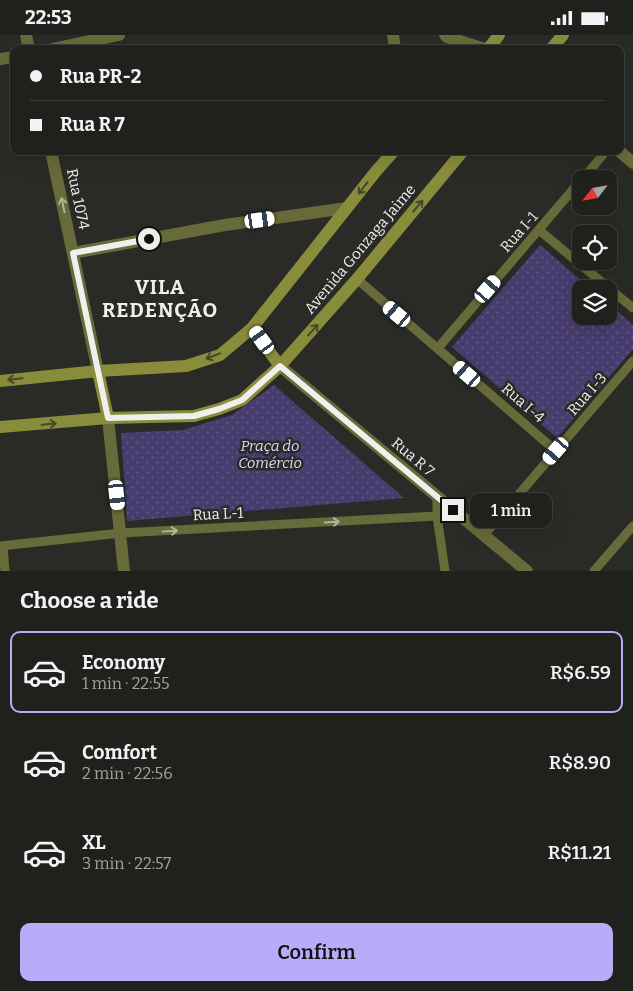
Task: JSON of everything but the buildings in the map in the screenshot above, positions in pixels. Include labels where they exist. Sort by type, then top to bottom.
[{"type":"main road","points":[[490,45],[499,35]]},
{"type":"main road","points":[[554,45],[563,35]]},
{"type":"main road","points":[[0,381],[98,371],[186,366],[220,355],[252,328],[390,155]]},
{"type":"main road","name":"Avenida Gonzaga Jaime","points":[[0,427],[108,418],[194,416],[242,400],[280,366],[357,279],[460,155]]},
{"type":"main road","points":[[252,328],[280,366]]},
{"type":"main road","points":[[98,371],[108,418]]},
{"type":"street","points":[[71,45],[119,35]]},
{"type":"street","points":[[445,35],[473,45]]},
{"type":"street","name":"Rua 1074","points":[[56,155],[73,253],[98,371]]},
{"type":"street","points":[[73,253],[225,225],[347,208]]},
{"type":"street","name":"Rua R 7","points":[[280,366],[526,571]]},
{"type":"street","points":[[108,418],[124,571]]},
{"type":"lane","name":"Rua I-1","points":[[590,170],[603,155]]},
{"type":"lane","name":"Rua I-1","points":[[438,348],[572,192]]},
{"type":"lane","points":[[539,230],[633,308]]},
{"type":"lane","name":"Rua I-4","points":[[357,279],[556,451]]},
{"type":"lane","name":"Rua I-3","points":[[484,535],[633,361]]},
{"type":"lane","points":[[437,498],[437,516],[445,571]]},
{"type":"lane","name":"Rua L-1","points":[[2,546],[121,533],[437,516]]},
{"type":"lane","points":[[594,571],[633,526]]},
{"type":"lane","points":[[2,546],[5,571]]},
{"type":"green space","points":[[540,245],[581,280],[572,280],[572,325],[617,325],[617,311],[633,325],[633,349],[557,438],[452,347]]},
{"type":"green space","name":"Praça do Comércio","points":[[274,385],[404,498],[127,521],[121,433],[183,430],[232,415]]},
{"type":"district","name":"VILA REDENÇÃO","points":[[160,298]]},
{"type":"route","points":[[149,239],[73,253],[108,418],[194,416],[219,409],[242,400],[280,366],[453,510]]}]
